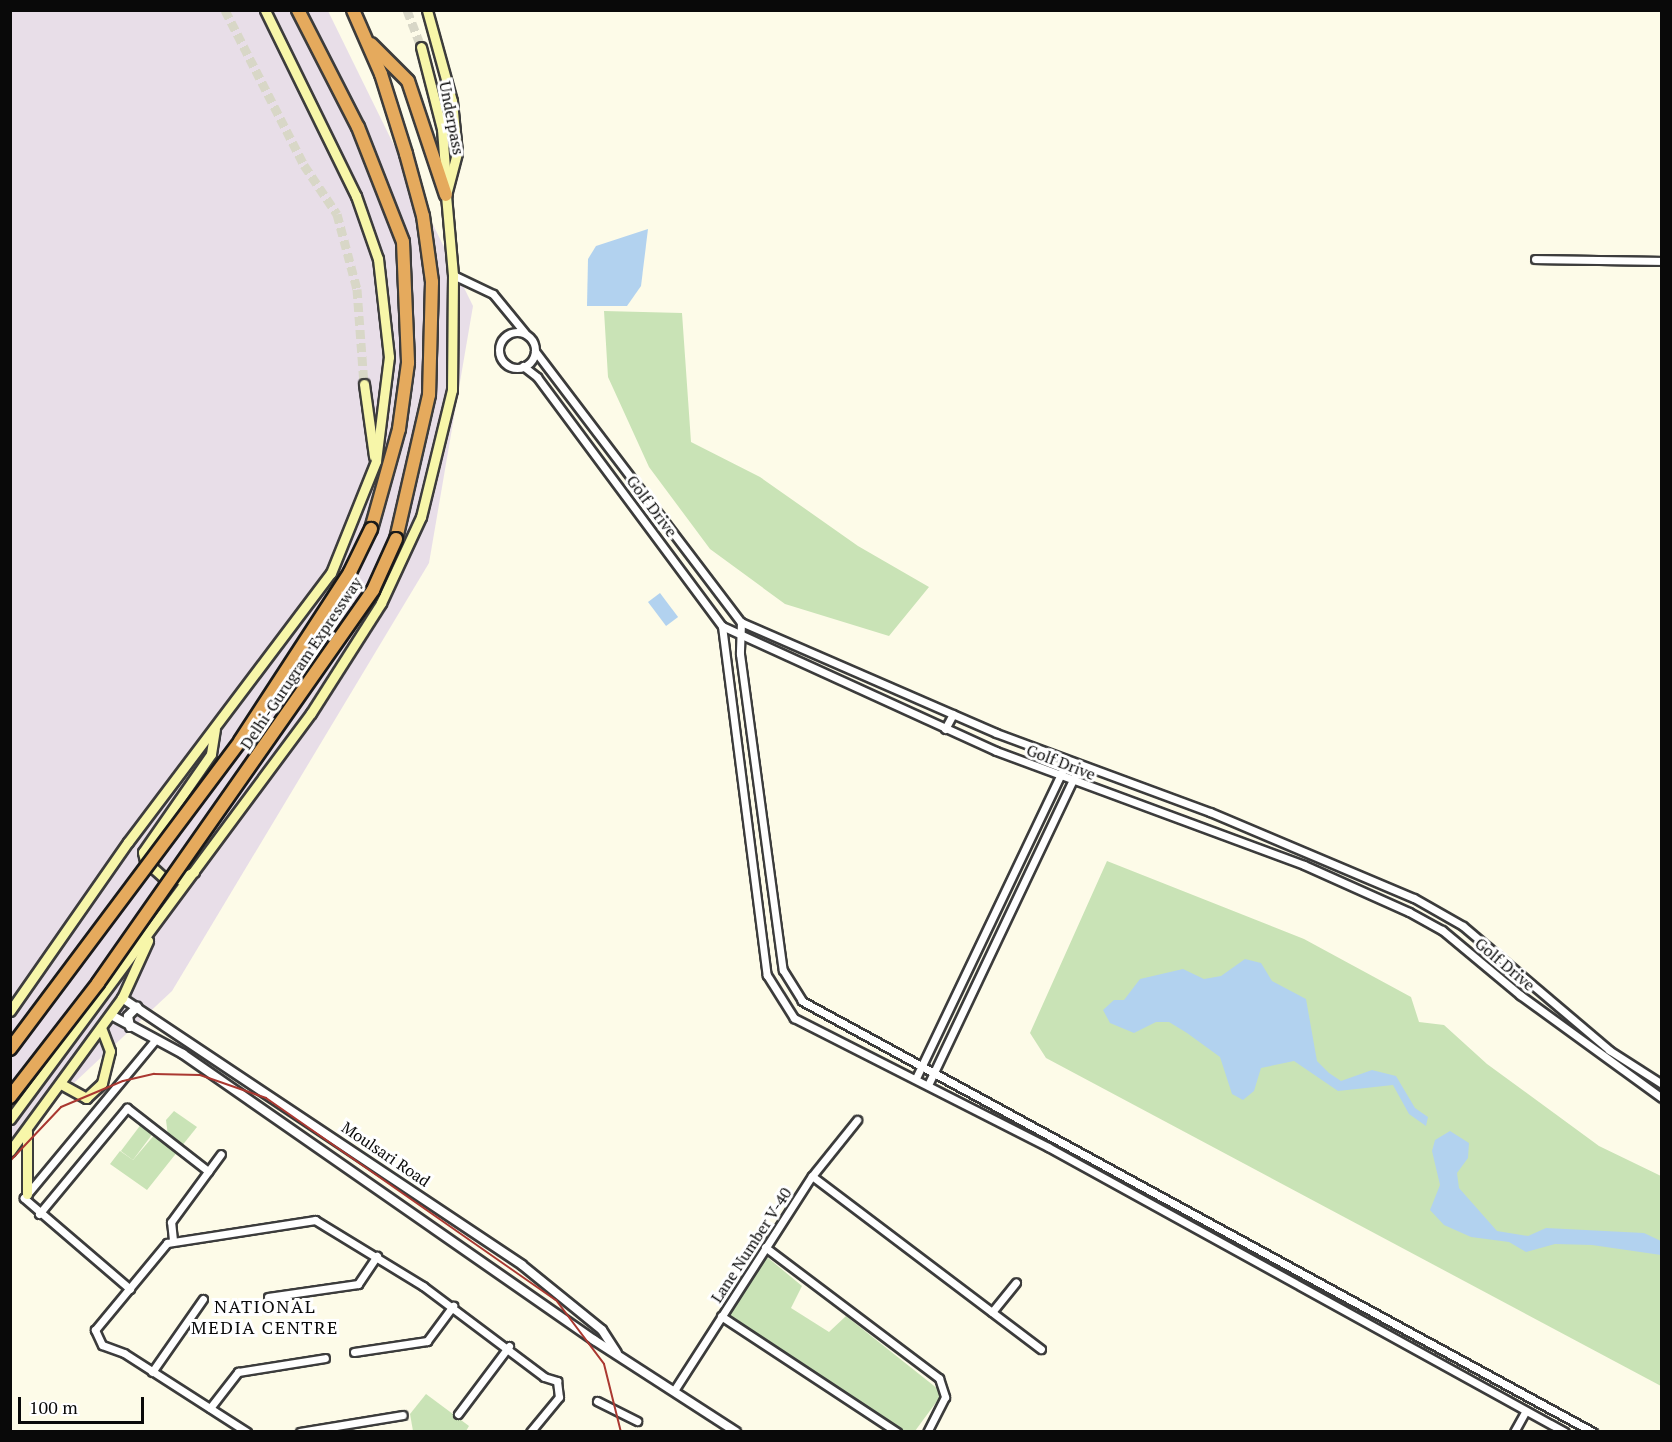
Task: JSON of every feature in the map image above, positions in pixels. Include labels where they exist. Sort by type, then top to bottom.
[{"type":"highway","name":"Delhi-Gurugram Expressway","points":[[10,1048],[240,741],[350,572],[371,529],[399,429],[408,363],[403,242],[358,127],[298,10]]},
{"type":"highway","name":"Delhi-Gurugram Expressway","points":[[10,1097],[98,983],[373,590],[396,539],[429,395],[432,282],[423,216],[368,41],[353,10]]},
{"type":"highway","points":[[368,41],[408,81],[446,195]]},
{"type":"main road","points":[[10,1011],[216,725],[331,573],[376,461],[389,357],[386,304],[378,259],[356,196],[265,10]]},
{"type":"main road","points":[[10,1119],[149,935],[311,713],[381,603],[411,542],[452,390],[453,275],[446,195],[457,132],[427,10]]},
{"type":"main road","name":"Underpass","points":[[421,47],[442,129],[446,195]]},
{"type":"main road","points":[[364,384],[376,461]]},
{"type":"main road","points":[[196,870],[179,879],[163,877],[145,861],[144,852],[211,754],[216,725]]},
{"type":"main road","points":[[10,1151],[27,1131],[122,998],[149,935]]},
{"type":"main road","points":[[61,1084],[86,1098],[102,1083],[110,1051],[101,1028]]},
{"type":"main road","points":[[27,1131],[27,1194]]},
{"type":"street","points":[[1535,259],[1662,261]]},
{"type":"street","points":[[453,275],[493,294],[525,333],[535,351],[523,366],[507,364],[499,350],[510,333],[525,333]]},
{"type":"street","name":"Golf Drive","points":[[535,351],[741,622],[1067,762],[1210,812],[1406,894],[1463,926],[1609,1050],[1662,1084]]},
{"type":"street","name":"Golf Drive","points":[[523,366],[537,377],[722,626],[945,729],[1072,783],[1244,842],[1409,912],[1450,936],[1520,995],[1662,1098]]},
{"type":"street","points":[[741,622],[740,654],[787,979],[813,1008],[1054,1135],[1593,1431]]},
{"type":"street","points":[[722,626],[768,980],[794,1018],[1048,1147],[1243,1253],[1525,1412],[1565,1431]]},
{"type":"street","points":[[945,729],[953,714]]},
{"type":"street","points":[[916,1078],[1067,762]]},
{"type":"street","points":[[928,1085],[1080,767]]},
{"type":"street","points":[[1520,995],[1528,983]]},
{"type":"street","name":"Moulsari Road","points":[[122,998],[522,1265],[602,1330],[618,1353]]},
{"type":"street","points":[[130,1028],[128,1016],[137,1007]]},
{"type":"street","name":"Moulsari Road","points":[[111,1015],[130,1028],[155,1040],[736,1431]]},
{"type":"street","points":[[130,1289],[25,1203],[27,1194],[155,1040]]},
{"type":"street","points":[[39,1214],[127,1108],[208,1171]]},
{"type":"street","name":"Lane Number V-40","points":[[675,1389],[812,1176],[857,1120]]},
{"type":"street","points":[[1048,1147],[1054,1135]]},
{"type":"street","points":[[173,1240],[171,1222],[221,1154]]},
{"type":"street","points":[[812,1176],[1041,1349]]},
{"type":"street","points":[[247,1431],[96,1337],[98,1324],[130,1289],[160,1247],[173,1240],[315,1220],[377,1256],[453,1306],[509,1346],[561,1388],[530,1431]]},
{"type":"street","points":[[1243,1253],[1249,1241]]},
{"type":"street","points":[[765,1247],[939,1378],[945,1397],[927,1431]]},
{"type":"street","points":[[268,1297],[358,1284],[377,1256]]},
{"type":"street","points":[[992,1312],[1016,1282]]},
{"type":"street","points":[[152,1372],[203,1299]]},
{"type":"street","points":[[354,1353],[427,1341],[453,1306]]},
{"type":"street","points":[[721,1316],[897,1431]]},
{"type":"street","points":[[458,1414],[509,1346]]},
{"type":"street","points":[[210,1408],[238,1372],[325,1358]]},
{"type":"street","points":[[597,1401],[638,1421]]},
{"type":"street","points":[[1514,1431],[1525,1412]]},
{"type":"street","points":[[300,1431],[403,1415]]},
{"type":"shaded area","points":[[11,11],[328,11],[473,306],[429,563],[172,991],[11,1142]]},
{"type":"green space","points":[[604,311],[682,313],[691,442],[760,477],[858,546],[929,587],[889,636],[785,604],[710,549],[649,467],[608,377]]},
{"type":"green space","points":[[1107,861],[1304,939],[1411,997],[1419,1022],[1444,1025],[1487,1064],[1599,1146],[1661,1176],[1661,1386],[1046,1058],[1030,1033]]},
{"type":"green space","points":[[174,1111],[197,1127],[181,1147],[168,1136],[166,1120]]},
{"type":"green space","points":[[142,1123],[154,1132],[133,1160],[121,1151]]},
{"type":"green space","points":[[156,1133],[178,1151],[147,1190],[110,1164],[120,1151],[133,1160]]},
{"type":"green space","points":[[767,1257],[802,1286],[791,1308],[829,1332],[846,1316],[943,1393],[915,1431],[894,1431],[727,1314]]},
{"type":"green space","points":[[426,1394],[469,1426],[466,1431],[413,1431],[410,1414]]},
{"type":"water","points":[[648,229],[641,286],[627,306],[587,306],[588,259],[596,246]]},
{"type":"water","points":[[660,593],[678,617],[666,626],[648,602]]},
{"type":"water","points":[[1245,959],[1261,963],[1272,981],[1306,999],[1317,1061],[1329,1073],[1341,1081],[1372,1070],[1396,1076],[1415,1108],[1428,1117],[1426,1126],[1409,1114],[1393,1085],[1338,1091],[1294,1061],[1261,1068],[1254,1091],[1243,1100],[1232,1094],[1220,1057],[1187,1033],[1169,1022],[1156,1022],[1134,1033],[1110,1023],[1103,1010],[1114,1000],[1124,1000],[1140,979],[1183,969],[1204,979],[1221,976]]},
{"type":"water","points":[[1450,1131],[1469,1143],[1468,1158],[1457,1173],[1459,1188],[1497,1231],[1528,1236],[1546,1228],[1644,1233],[1661,1241],[1661,1255],[1592,1245],[1555,1244],[1526,1252],[1509,1242],[1471,1237],[1444,1225],[1430,1210],[1440,1185],[1432,1151],[1435,1140]]},
{"type":"tunnel","points":[[225,10],[304,165],[337,214],[357,289],[364,384]]},
{"type":"tunnel","points":[[407,10],[421,47]]},
{"type":"railway","points":[[10,1161],[61,1107],[123,1081],[154,1074],[200,1075],[266,1098],[556,1300],[604,1364],[621,1432]]},
{"type":"district","name":"NATIONAL MEDIA CENTRE","points":[[265,1317]]}]
